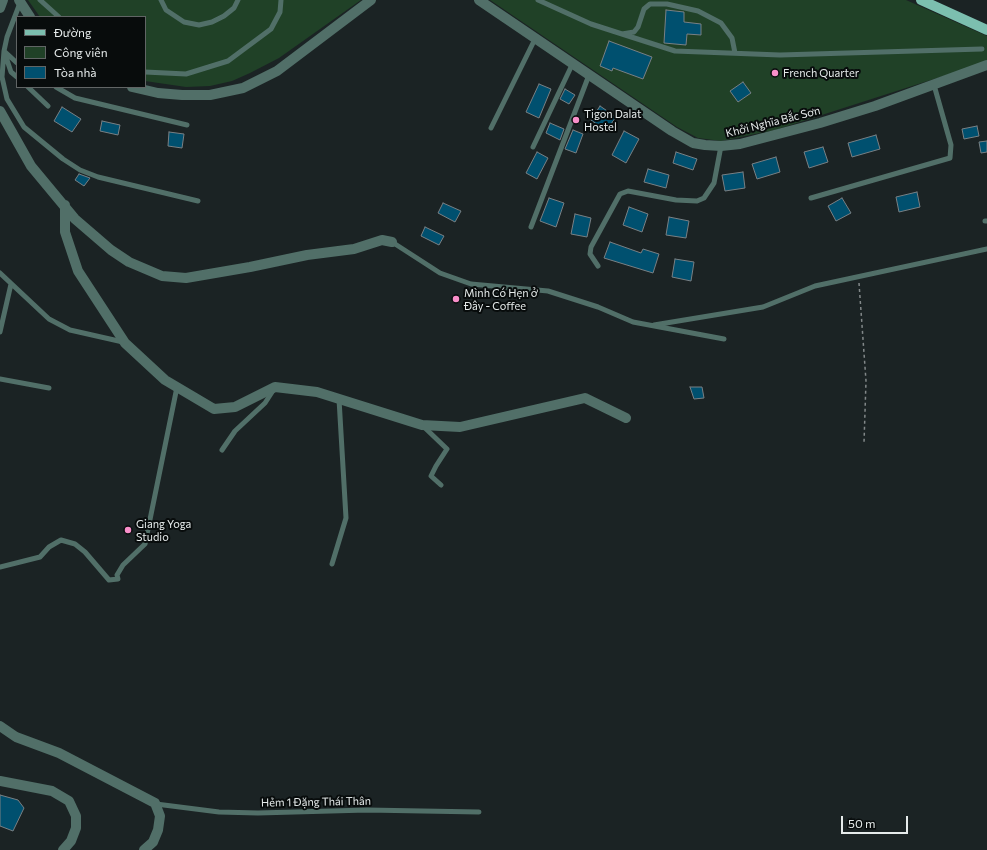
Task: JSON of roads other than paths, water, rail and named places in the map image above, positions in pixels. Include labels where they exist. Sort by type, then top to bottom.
[{"type":"main road","points":[[921,0],[987,30]]},
{"type":"street","points":[[0,8],[3,0]]},
{"type":"street","points":[[136,88],[182,96],[210,95],[243,88],[277,71],[371,0]]},
{"type":"street","name":"Khởi Nghĩa Bắc Sơn","points":[[479,0],[572,65],[672,131],[693,143],[721,146],[740,144],[820,123],[934,85],[987,65]]},
{"type":"street","points":[[20,1],[29,16]]},
{"type":"street","points":[[0,112],[31,166],[65,205],[75,219],[111,250],[148,270],[172,277],[186,278],[214,274],[307,255],[354,249],[382,240],[392,242]]},
{"type":"street","points":[[65,205],[65,232],[78,271],[125,343],[165,380],[214,409],[235,407],[275,387],[318,392],[422,425],[460,427],[585,398],[626,418]]},
{"type":"street","points":[[0,726],[16,737],[59,753],[155,803],[160,816],[158,830],[153,842],[144,850]]},
{"type":"street","points":[[0,781],[52,791],[69,801],[76,816],[76,828],[71,841],[63,850]]},
{"type":"lane","points":[[40,0],[58,16]]},
{"type":"lane","points":[[161,0],[166,10],[184,22],[199,25],[212,22],[224,16],[234,8],[238,0]]},
{"type":"lane","points":[[146,72],[186,74],[228,61],[271,29],[280,12],[281,0]]},
{"type":"lane","points":[[538,0],[591,24],[675,51],[780,55],[982,49]]},
{"type":"lane","points":[[20,1],[7,37],[4,51],[2,77],[7,98],[24,127],[63,159],[80,170],[98,177],[198,201]]},
{"type":"lane","points":[[622,34],[634,32],[638,27],[644,9],[650,4],[667,4],[698,11],[721,23],[732,38],[735,53]]},
{"type":"lane","points":[[491,128],[535,39]]},
{"type":"lane","points":[[4,51],[16,62]]},
{"type":"lane","points":[[4,51],[12,72],[16,76]]},
{"type":"lane","points":[[532,147],[572,65]]},
{"type":"lane","points":[[531,226],[589,75]]},
{"type":"lane","points":[[811,198],[950,158],[951,145],[934,85]]},
{"type":"lane","points":[[29,88],[48,106]]},
{"type":"lane","points":[[58,88],[75,98],[187,125]]},
{"type":"lane","points":[[598,266],[590,254],[591,247],[620,194],[628,191],[676,200],[697,201],[704,198],[714,183],[721,146]]},
{"type":"lane","points":[[392,242],[448,277],[471,284],[548,291],[598,307],[625,320],[649,326],[724,339]]},
{"type":"lane","points":[[649,326],[763,307],[815,286],[987,249]]},
{"type":"lane","points":[[0,273],[50,319],[70,330],[125,343]]},
{"type":"lane","points":[[0,332],[11,284]]},
{"type":"lane","points":[[0,379],[50,388]]},
{"type":"lane","points":[[0,567],[40,557],[50,547],[62,540],[75,544],[85,552],[109,580],[118,579],[118,575],[123,565],[145,544],[177,387]]},
{"type":"lane","points":[[222,450],[235,431],[265,403],[275,387]]},
{"type":"lane","points":[[332,564],[346,518],[339,399]]},
{"type":"lane","points":[[422,425],[447,449],[431,476],[441,485]]},
{"type":"lane","name":"Hẻm 1 Đặng Thái Thân","points":[[155,803],[219,812],[258,814],[367,810],[479,812]]},
{"type":"place","name":"French Quarter","points":[[775,73]]},
{"type":"place","name":"Tigon Dalat Hostel","points":[[576,120]]},
{"type":"place","name":"Mình Có Hẹn ở Đây - Coffee","points":[[456,299]]},
{"type":"place","name":"Giang Yoga Studio","points":[[128,530]]}]
